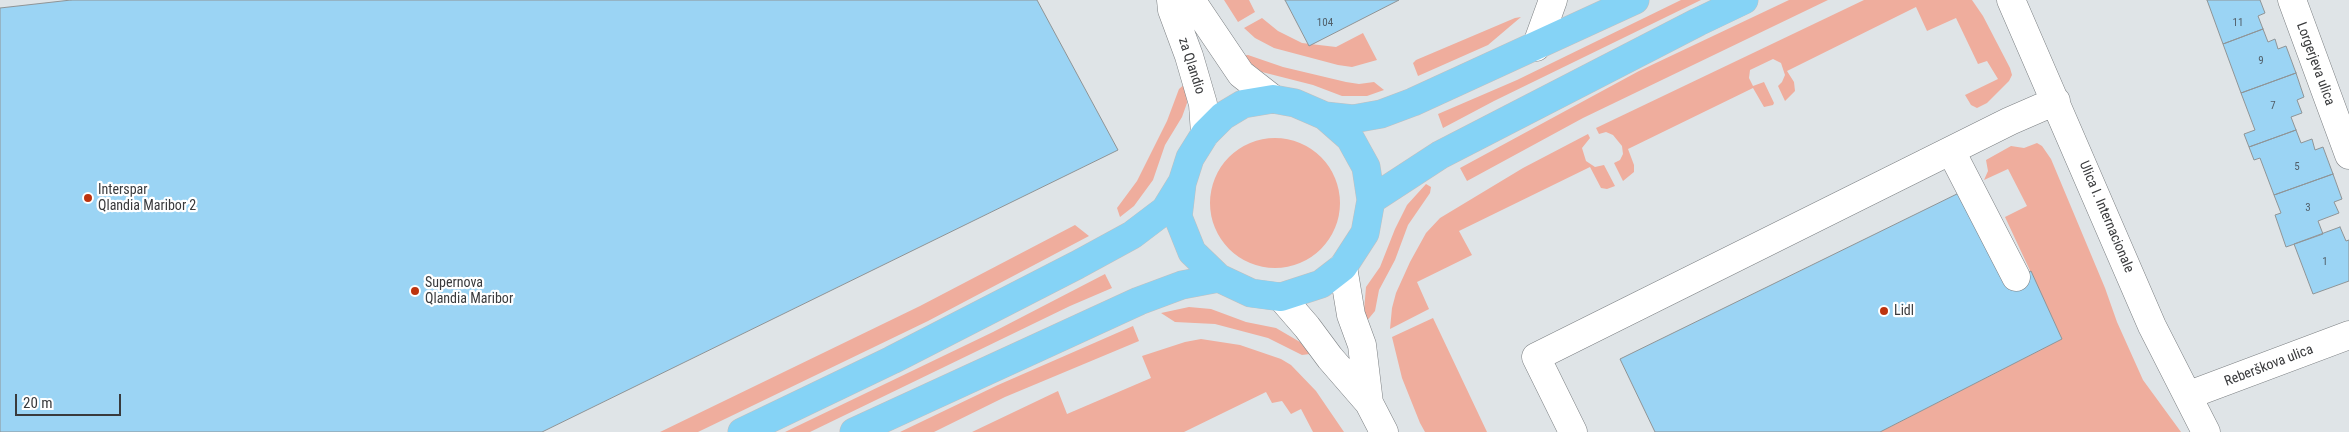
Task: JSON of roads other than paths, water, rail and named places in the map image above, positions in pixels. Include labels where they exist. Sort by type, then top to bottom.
[{"type":"main road","points":[[1325,116],[1350,138],[1366,167],[1371,200],[1365,233],[1344,266],[1321,284],[1281,297],[1251,293],[1219,278],[1192,252],[1178,217],[1182,183],[1190,158],[1204,134],[1223,116],[1243,104],[1273,99],[1295,103],[1325,116],[1353,119],[1381,114],[1413,102],[1635,0]]},
{"type":"main road","points":[[1371,200],[1440,155],[1689,26],[1744,0]]},
{"type":"main road","points":[[742,432],[892,360],[1132,235],[1165,210],[1182,183]]},
{"type":"main road","points":[[854,432],[1139,301],[1182,285],[1219,278]]},
{"type":"street","name":"za Qlandio","points":[[1171,0],[1172,10],[1189,56],[1203,104],[1204,134]]},
{"type":"street","points":[[1191,0],[1241,74],[1273,99]]},
{"type":"street","points":[[1536,46],[1553,0]]},
{"type":"street","name":"Ulica I. Internacionale","points":[[2012,0],[2152,326],[2189,395],[2206,432]]},
{"type":"street","name":"Lorgerjeva ulica","points":[[2292,0],[2349,155]]},
{"type":"street","points":[[1573,432],[1536,357],[1951,151],[2056,101]]},
{"type":"street","points":[[1951,151],[2016,278]]},
{"type":"street","points":[[1344,266],[1351,315],[1362,345],[1369,403]]},
{"type":"street","points":[[1281,297],[1369,403],[1384,432]]},
{"type":"street","name":"Reberškova ulica","points":[[2189,395],[2349,336]]},
{"type":"place","name":"Interspar Qlandia Maribor 2","points":[[88,198]]},
{"type":"place","name":"Supernova Qlandia Maribor","points":[[415,291]]},
{"type":"place","name":"Lidl","points":[[1884,311]]}]
